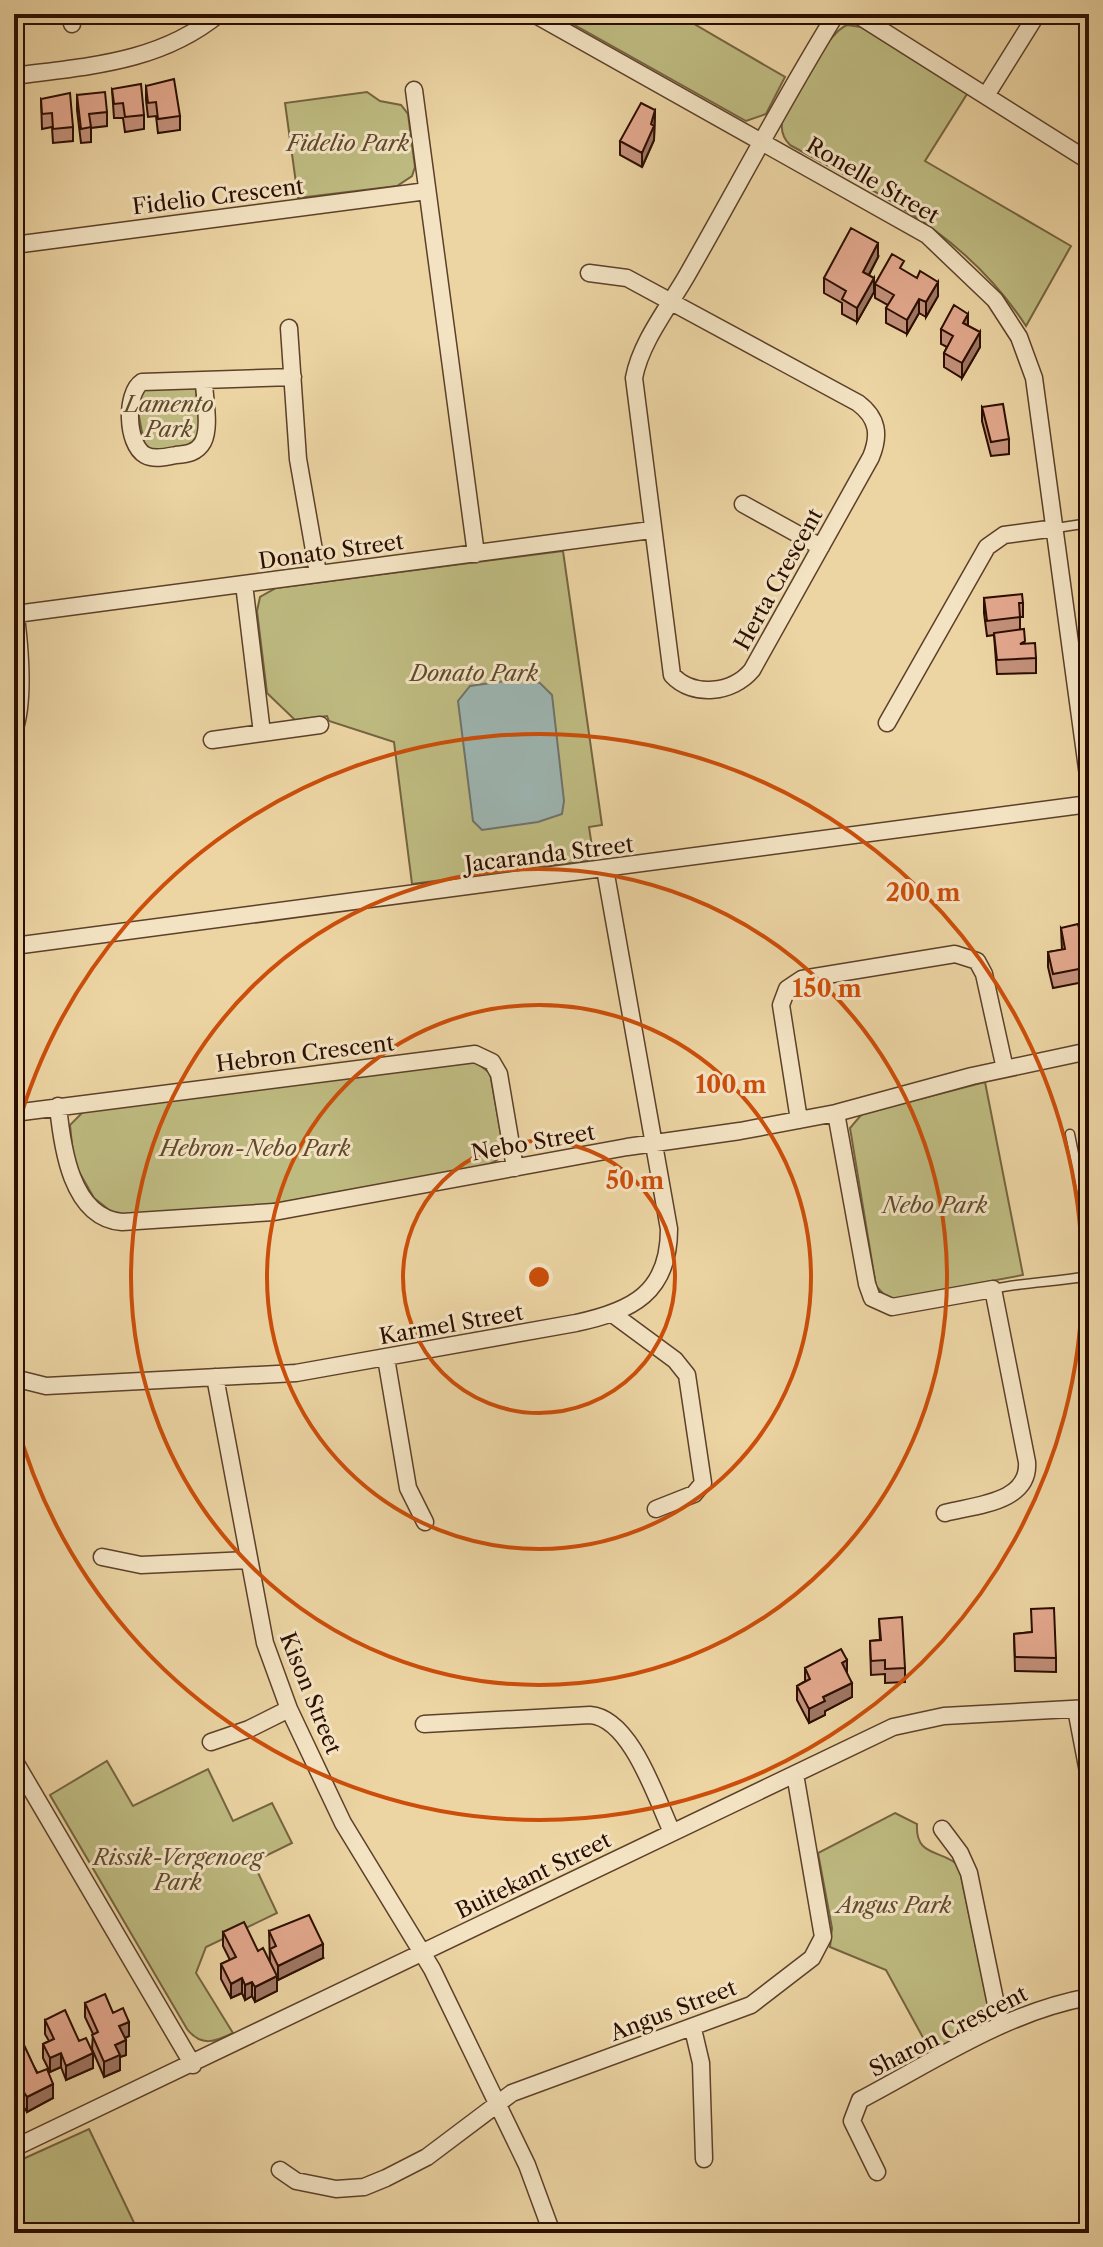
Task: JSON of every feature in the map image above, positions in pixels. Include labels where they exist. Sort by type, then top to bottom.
[{"type":"street","points":[[14,76],[114,63],[150,54],[185,38],[219,14]]},
{"type":"street","name":"Ronelle Street","points":[[534,14],[927,235],[995,300],[1019,337],[1031,366],[1056,528],[1089,783]]},
{"type":"street","name":"Herta Crescent","points":[[672,302],[868,410],[877,429],[876,444],[821,547],[752,670],[735,685],[697,689],[680,683],[672,675],[651,530],[634,378],[640,357],[762,143],[784,97],[836,14]]},
{"type":"street","points":[[856,14],[1089,161]]},
{"type":"street","points":[[987,94],[1037,14]]},
{"type":"street","points":[[414,90],[476,554]]},
{"type":"street","name":"Fidelio Crescent","points":[[14,245],[427,191]]},
{"type":"street","points":[[589,273],[620,275],[672,302]]},
{"type":"street","points":[[289,328],[298,459],[318,573]]},
{"type":"street","points":[[204,380],[206,433],[200,447],[189,454],[157,458],[143,453],[135,443],[131,400],[137,385],[148,380],[293,377]]},
{"type":"street","points":[[743,504],[821,547]]},
{"type":"street","points":[[887,723],[987,547],[1004,535],[1056,528]]},
{"type":"street","name":"Donato Street","points":[[15,608],[244,584],[651,530]]},
{"type":"street","points":[[244,584],[262,733]]},
{"type":"street","points":[[14,731],[19,667],[15,608]]},
{"type":"street","points":[[212,740],[320,725]]},
{"type":"street","name":"Jacaranda Street","points":[[14,946],[1089,804]]},
{"type":"street","name":"Karmel Street","points":[[14,1378],[46,1386],[296,1373],[614,1315],[649,1291],[667,1255],[669,1229],[605,869]]},
{"type":"street","points":[[799,1120],[781,1005],[787,989],[802,979],[955,954],[970,957],[984,974],[1005,1069]]},
{"type":"street","name":"Nebo Street","points":[[58,1106],[65,1161],[87,1202],[100,1215],[114,1221],[274,1212],[836,1113],[1005,1069],[1089,1051]]},
{"type":"street","name":"Hebron Crescent","points":[[14,1113],[475,1054],[492,1062],[499,1074],[515,1168]]},
{"type":"street","points":[[836,1113],[872,1298],[892,1307],[993,1289],[1027,1462],[1026,1476],[1014,1493],[945,1513]]},
{"type":"street","points":[[614,1315],[675,1360],[688,1381],[703,1483],[694,1494],[656,1509]]},
{"type":"street","points":[[386,1358],[408,1488],[425,1522]]},
{"type":"street","name":"Kison Street","points":[[215,1377],[265,1643],[289,1709],[343,1823],[422,1954],[497,2102],[527,2165],[552,2233]]},
{"type":"street","points":[[102,1557],[141,1565],[248,1560]]},
{"type":"street","points":[[1082,1708],[1089,1777]]},
{"type":"street","name":"Buitekant Street","points":[[14,2148],[193,2065],[672,1832],[913,1720],[1082,1708]]},
{"type":"street","points":[[211,1742],[249,1729],[289,1709]]},
{"type":"street","points":[[424,1724],[590,1715],[605,1718],[623,1733],[672,1832]]},
{"type":"street","points":[[14,1760],[193,2065]]},
{"type":"street","name":"Angus Street","points":[[280,2170],[313,2187],[364,2187],[413,2166],[512,2093],[693,2029],[761,1999],[812,1958],[821,1944],[824,1929],[795,1774]]},
{"type":"street","points":[[942,1829],[960,1853],[969,1873],[1000,2024]]},
{"type":"street","name":"Sharon Crescent","points":[[877,2172],[856,2136],[852,2121],[860,2100],[1000,2024],[1040,2007],[1089,1997]]},
{"type":"street","points":[[693,2029],[701,2063],[704,2159]]},
{"type":"lane","points":[[1056,528],[1089,523]]},
{"type":"lane","points":[[1070,1134],[1089,1228]]},
{"type":"lane","points":[[993,1289],[1025,1282],[1042,1285],[1089,1276]]},
{"type":"green space","points":[[555,14],[677,14],[785,77],[766,114],[746,121]]},
{"type":"green space","points":[[847,25],[861,27],[967,94],[925,161],[1071,246],[1026,326],[977,266],[949,242],[890,201],[786,140],[782,123],[791,100],[830,40]]},
{"type":"green space","name":"Fidelio Park","points":[[367,92],[380,101],[401,105],[408,114],[415,167],[412,176],[397,186],[298,198],[285,103]]},
{"type":"green space","name":"Lamento Park","points":[[143,387],[192,387],[196,390],[200,433],[193,447],[156,452],[145,448],[136,401]]},
{"type":"green space","name":"Donato Park","points":[[563,551],[602,825],[589,827],[594,860],[412,884],[394,742],[329,721],[327,716],[295,720],[267,693],[257,611],[260,597],[276,588]]},
{"type":"green space","name":"Hebron-Nebo Park","points":[[475,1062],[490,1073],[503,1146],[497,1160],[488,1165],[262,1206],[122,1215],[113,1213],[94,1198],[74,1163],[70,1125],[84,1111]]},
{"type":"green space","name":"Nebo Park","points":[[985,1082],[1023,1275],[889,1300],[876,1286],[850,1128],[862,1114]]},
{"type":"green space","name":"Rissik-Vergenoeg Park","points":[[107,1761],[133,1806],[208,1769],[233,1821],[272,1803],[292,1843],[253,1862],[277,1913],[206,1947],[196,1973],[233,2033],[203,2041],[187,2029],[50,1795]]},
{"type":"green space","name":"Angus Park","points":[[895,1813],[917,1824],[920,1843],[925,1848],[959,1866],[988,2005],[982,2023],[975,2030],[932,2054],[886,1970],[830,1947],[832,1928],[818,1853]]},
{"type":"green space","points":[[89,2129],[139,2233],[14,2233],[14,2163]]},
{"type":"water","points":[[526,678],[540,683],[552,695],[564,801],[562,814],[538,822],[482,830],[473,821],[458,701],[470,686]]},
{"type":"building","points":[[174,79],[180,116],[158,119],[156,102],[148,103],[146,86]]},
{"type":"building","points":[[141,84],[144,115],[125,117],[123,103],[114,104],[112,89]]},
{"type":"building","points":[[105,92],[107,112],[89,114],[91,127],[81,129],[77,95]]},
{"type":"building","points":[[70,93],[73,127],[53,129],[52,113],[42,114],[41,99]]},
{"type":"building","points":[[641,103],[655,110],[651,124],[654,126],[642,153],[620,141]]},
{"type":"building","points":[[851,228],[878,243],[863,272],[874,278],[857,308],[842,299],[846,291],[824,278]]},
{"type":"building","points":[[892,254],[904,261],[900,268],[917,278],[920,271],[938,282],[926,302],[919,299],[907,320],[886,308],[894,295],[875,284]]},
{"type":"building","points":[[954,305],[968,314],[963,323],[980,332],[962,363],[944,353],[953,336],[941,329]]},
{"type":"building","points":[[1003,404],[1009,439],[991,442],[982,407]]},
{"type":"building","points":[[1022,594],[1020,617],[987,621],[984,598]]},
{"type":"building","points":[[1024,629],[1025,641],[1020,644],[1035,643],[1036,658],[997,660],[994,633]]},
{"type":"building","points":[[1078,924],[1089,967],[1053,974],[1048,952],[1065,949],[1061,928]]},
{"type":"building","points":[[1054,1608],[1056,1658],[1015,1657],[1014,1634],[1032,1632],[1031,1609]]},
{"type":"building","points":[[902,1617],[905,1668],[885,1669],[885,1660],[871,1661],[870,1641],[881,1640],[879,1619]]},
{"type":"building","points":[[841,1649],[847,1660],[842,1663],[852,1683],[823,1697],[825,1701],[809,1709],[797,1686],[810,1679],[805,1668]]},
{"type":"building","points":[[309,1915],[323,1944],[278,1966],[270,1949],[276,1946],[269,1931]]},
{"type":"building","points":[[244,1922],[258,1951],[263,1948],[277,1976],[255,1987],[252,1982],[245,1985],[242,1978],[231,1984],[221,1964],[236,1957],[223,1932]]},
{"type":"building","points":[[105,1994],[113,2013],[123,2008],[129,2022],[119,2026],[126,2040],[115,2045],[120,2055],[104,2062],[92,2035],[98,2032],[85,2003]]},
{"type":"building","points":[[65,2010],[79,2041],[86,2038],[93,2053],[66,2066],[61,2053],[50,2058],[43,2044],[54,2039],[45,2020]]},
{"type":"building","points":[[18,2032],[37,2073],[47,2069],[53,2084],[27,2097],[18,2083],[14,2085],[14,2034]]}]
